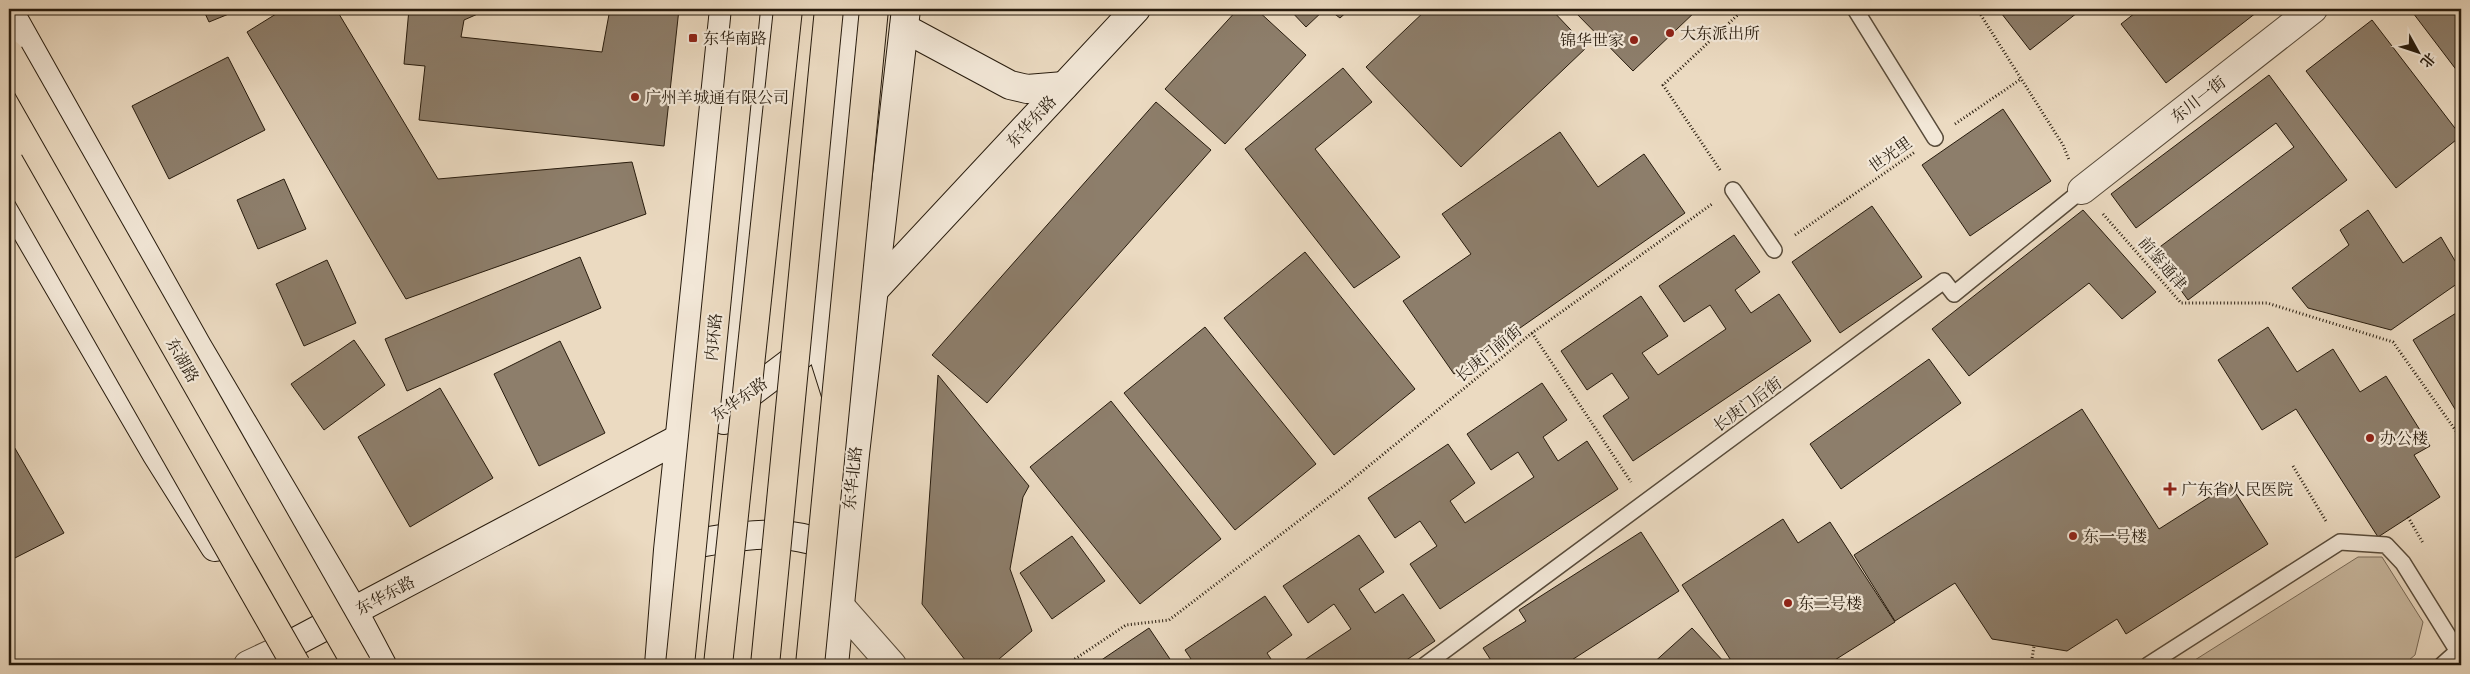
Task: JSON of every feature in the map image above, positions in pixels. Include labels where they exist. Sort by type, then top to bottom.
[{"type":"main road","points":[[658,665],[668,550],[724,9]]},
{"type":"main road","name":"内环路","points":[[680,665],[746,9]]},
{"type":"main road","points":[[668,550],[729,409],[770,9]]},
{"type":"main road","points":[[718,665],[788,9]]},
{"type":"main road","points":[[765,665],[829,9]]},
{"type":"main road","points":[[855,9],[831,248],[819,341],[855,454]]},
{"type":"main road","points":[[810,665],[874,9]]},
{"type":"main road","name":"东华东路","points":[[248,665],[288,660],[354,612],[680,438],[729,409],[819,341],[873,291],[1136,9]]},
{"type":"main road","name":"东川一街","points":[[2082,190],[2313,9]]},
{"type":"main road","points":[[9,11],[198,346],[354,612],[382,665]]},
{"type":"main road","points":[[873,291],[905,18],[1010,85],[1027,89],[1064,86]]},
{"type":"main road","name":"东湖路","points":[[9,54],[357,665]]},
{"type":"main road","points":[[9,162],[288,660]]},
{"type":"main road","points":[[9,201],[156,453],[288,660]]},
{"type":"main road","name":"东华北路","points":[[834,665],[873,291]]},
{"type":"main road","points":[[668,550],[728,538],[784,536],[807,540],[832,548],[844,558]]},
{"type":"main road","points":[[840,606],[892,665]]},
{"type":"lane","points":[[1855,9],[1935,138]]},
{"type":"lane","points":[[1733,190],[1774,250]]},
{"type":"lane","name":"长庚门后街","points":[[1425,665],[1944,281],[1954,294],[2082,190]]},
{"type":"lane","points":[[2148,665],[2340,542],[2386,545],[2403,562],[2459,649],[2442,665]]},
{"type":"path","points":[[1733,190],[1663,85],[1744,9]]},
{"type":"path","name":"前鉴通津","points":[[1977,9],[2063,145],[2082,190],[2180,303],[2267,303],[2393,342],[2461,438]]},
{"type":"path","name":"世光里","points":[[1774,250],[2021,79]]},
{"type":"path","name":"长庚门前街","points":[[1066,665],[1126,625],[1169,620],[1343,487],[1532,333],[1733,190]]},
{"type":"path","points":[[1532,333],[1643,502]]},
{"type":"path","points":[[2293,466],[2340,542]]},
{"type":"path","points":[[2031,665],[2034,646]]},
{"type":"shaded area","points":[[2358,557],[2382,557],[2423,622],[2415,655],[2403,665],[2187,665]]},
{"type":"building","points":[[203,9],[241,9],[209,22]]},
{"type":"building","points":[[284,9],[336,9],[438,179],[632,162],[646,214],[406,299],[247,32]]},
{"type":"building","points":[[409,9],[489,9],[464,20],[461,37],[602,52],[610,9],[679,9],[664,146],[419,120],[425,66],[404,64]]},
{"type":"building","points":[[1238,9],[1256,9],[1306,55],[1225,144],[1165,89]]},
{"type":"building","points":[[1289,9],[1325,9],[1306,27]]},
{"type":"building","points":[[1328,9],[1350,9],[1340,18]]},
{"type":"building","points":[[1427,9],[1551,9],[1587,47],[1461,167],[1366,67]]},
{"type":"building","name":"锦华世家","points":[[1572,9],[1698,9],[1633,71]]},
{"type":"building","points":[[1998,9],[2082,9],[2030,50]]},
{"type":"building","points":[[2140,9],[2261,9],[2166,83],[2121,24]]},
{"type":"building","points":[[2410,9],[2461,9],[2461,76]]},
{"type":"building","points":[[2372,20],[2461,136],[2396,188],[2306,71]]},
{"type":"building","points":[[228,57],[265,130],[169,179],[132,106]]},
{"type":"building","points":[[1343,68],[1372,102],[1315,149],[1400,257],[1354,288],[1245,149]]},
{"type":"building","points":[[2269,75],[2347,180],[2188,300],[2153,252],[2294,147],[2276,123],[2136,228],[2111,194]]},
{"type":"building","points":[[1156,102],[1211,150],[987,403],[932,355]]},
{"type":"building","points":[[2003,109],[2051,181],[1970,236],[1922,165]]},
{"type":"building","points":[[1560,132],[1598,187],[1644,154],[1685,213],[1454,374],[1403,301],[1471,254],[1442,214]]},
{"type":"building","points":[[284,179],[306,229],[258,249],[237,200]]},
{"type":"building","points":[[1872,206],[1922,277],[1840,333],[1792,262]]},
{"type":"building","points":[[2083,210],[2156,292],[2122,319],[2089,283],[1969,376],[1932,329]]},
{"type":"building","points":[[2368,210],[2403,263],[2441,237],[2461,271],[2461,281],[2391,330],[2308,308],[2292,288],[2349,245],[2340,230]]},
{"type":"building","points":[[1734,235],[1760,272],[1735,290],[1751,313],[1779,294],[1811,341],[1633,461],[1603,416],[1629,398],[1612,373],[1587,390],[1561,351],[1641,296],[1668,336],[1642,353],[1658,375],[1726,329],[1710,305],[1684,322],[1659,286]]},
{"type":"building","points":[[1305,252],[1415,389],[1334,455],[1224,318]]},
{"type":"building","points":[[580,257],[601,308],[407,391],[385,339]]},
{"type":"building","points":[[327,260],[356,323],[304,346],[276,284]]},
{"type":"building","points":[[2461,310],[2461,419],[2413,340]]},
{"type":"building","points":[[1205,327],[1316,464],[1235,530],[1124,393]]},
{"type":"building","name":"办公楼","points":[[2268,327],[2297,372],[2333,349],[2360,392],[2386,376],[2430,446],[2414,455],[2440,497],[2378,537],[2296,409],[2262,430],[2218,360]]},
{"type":"building","points":[[354,340],[385,385],[324,430],[291,384]]},
{"type":"building","points":[[560,341],[605,433],[539,466],[494,374]]},
{"type":"building","points":[[1929,359],[1961,403],[1841,489],[1810,444]]},
{"type":"building","points":[[938,375],[1029,486],[1023,497],[1010,569],[1032,631],[992,665],[969,665],[922,604]]},
{"type":"building","points":[[1542,383],[1567,420],[1543,437],[1558,461],[1587,441],[1618,489],[1440,609],[1410,564],[1437,546],[1420,521],[1395,538],[1368,498],[1448,444],[1475,483],[1450,501],[1465,523],[1534,477],[1518,452],[1491,470],[1467,434]]},
{"type":"building","points":[[440,388],[493,478],[410,527],[358,437]]},
{"type":"building","points":[[1111,401],[1221,539],[1140,604],[1030,467]]},
{"type":"building","name":"东一号楼","points":[[2082,409],[2159,529],[2230,484],[2268,544],[2126,634],[2117,619],[2067,651],[1992,639],[1955,583],[1895,621],[1854,555]]},
{"type":"building","points":[[9,438],[64,533],[9,561]]},
{"type":"building","name":"东二号楼","points":[[1783,519],[1798,543],[1830,522],[1895,622],[1827,665],[1734,665],[1682,585]]},
{"type":"building","points":[[1641,532],[1679,591],[1564,665],[1494,665],[1483,648],[1526,621],[1519,610]]},
{"type":"building","points":[[1359,535],[1384,572],[1359,589],[1375,613],[1403,594],[1435,641],[1399,665],[1297,665],[1351,629],[1334,604],[1308,623],[1283,586]]},
{"type":"building","points":[[1072,536],[1105,581],[1052,619],[1020,573]]},
{"type":"building","points":[[1265,596],[1292,635],[1267,653],[1275,665],[1195,665],[1185,650]]},
{"type":"building","points":[[1149,628],[1174,665],[1094,665]]},
{"type":"building","points":[[1692,628],[1727,665],[1651,665]]},
{"type":"place","name":"大东派出所","points":[[1670,33]]},
{"type":"place","name":"东华南路","points":[[693,38]]},
{"type":"place","name":"锦华世家","points":[[1634,40]]},
{"type":"place","name":"广州羊城通有限公司","points":[[635,97]]},
{"type":"place","name":"办公楼","points":[[2370,438]]},
{"type":"place","name":"广东省人民医院","points":[[2170,489]]},
{"type":"place","name":"东一号楼","points":[[2073,536]]},
{"type":"place","name":"东二号楼","points":[[1788,603]]}]
